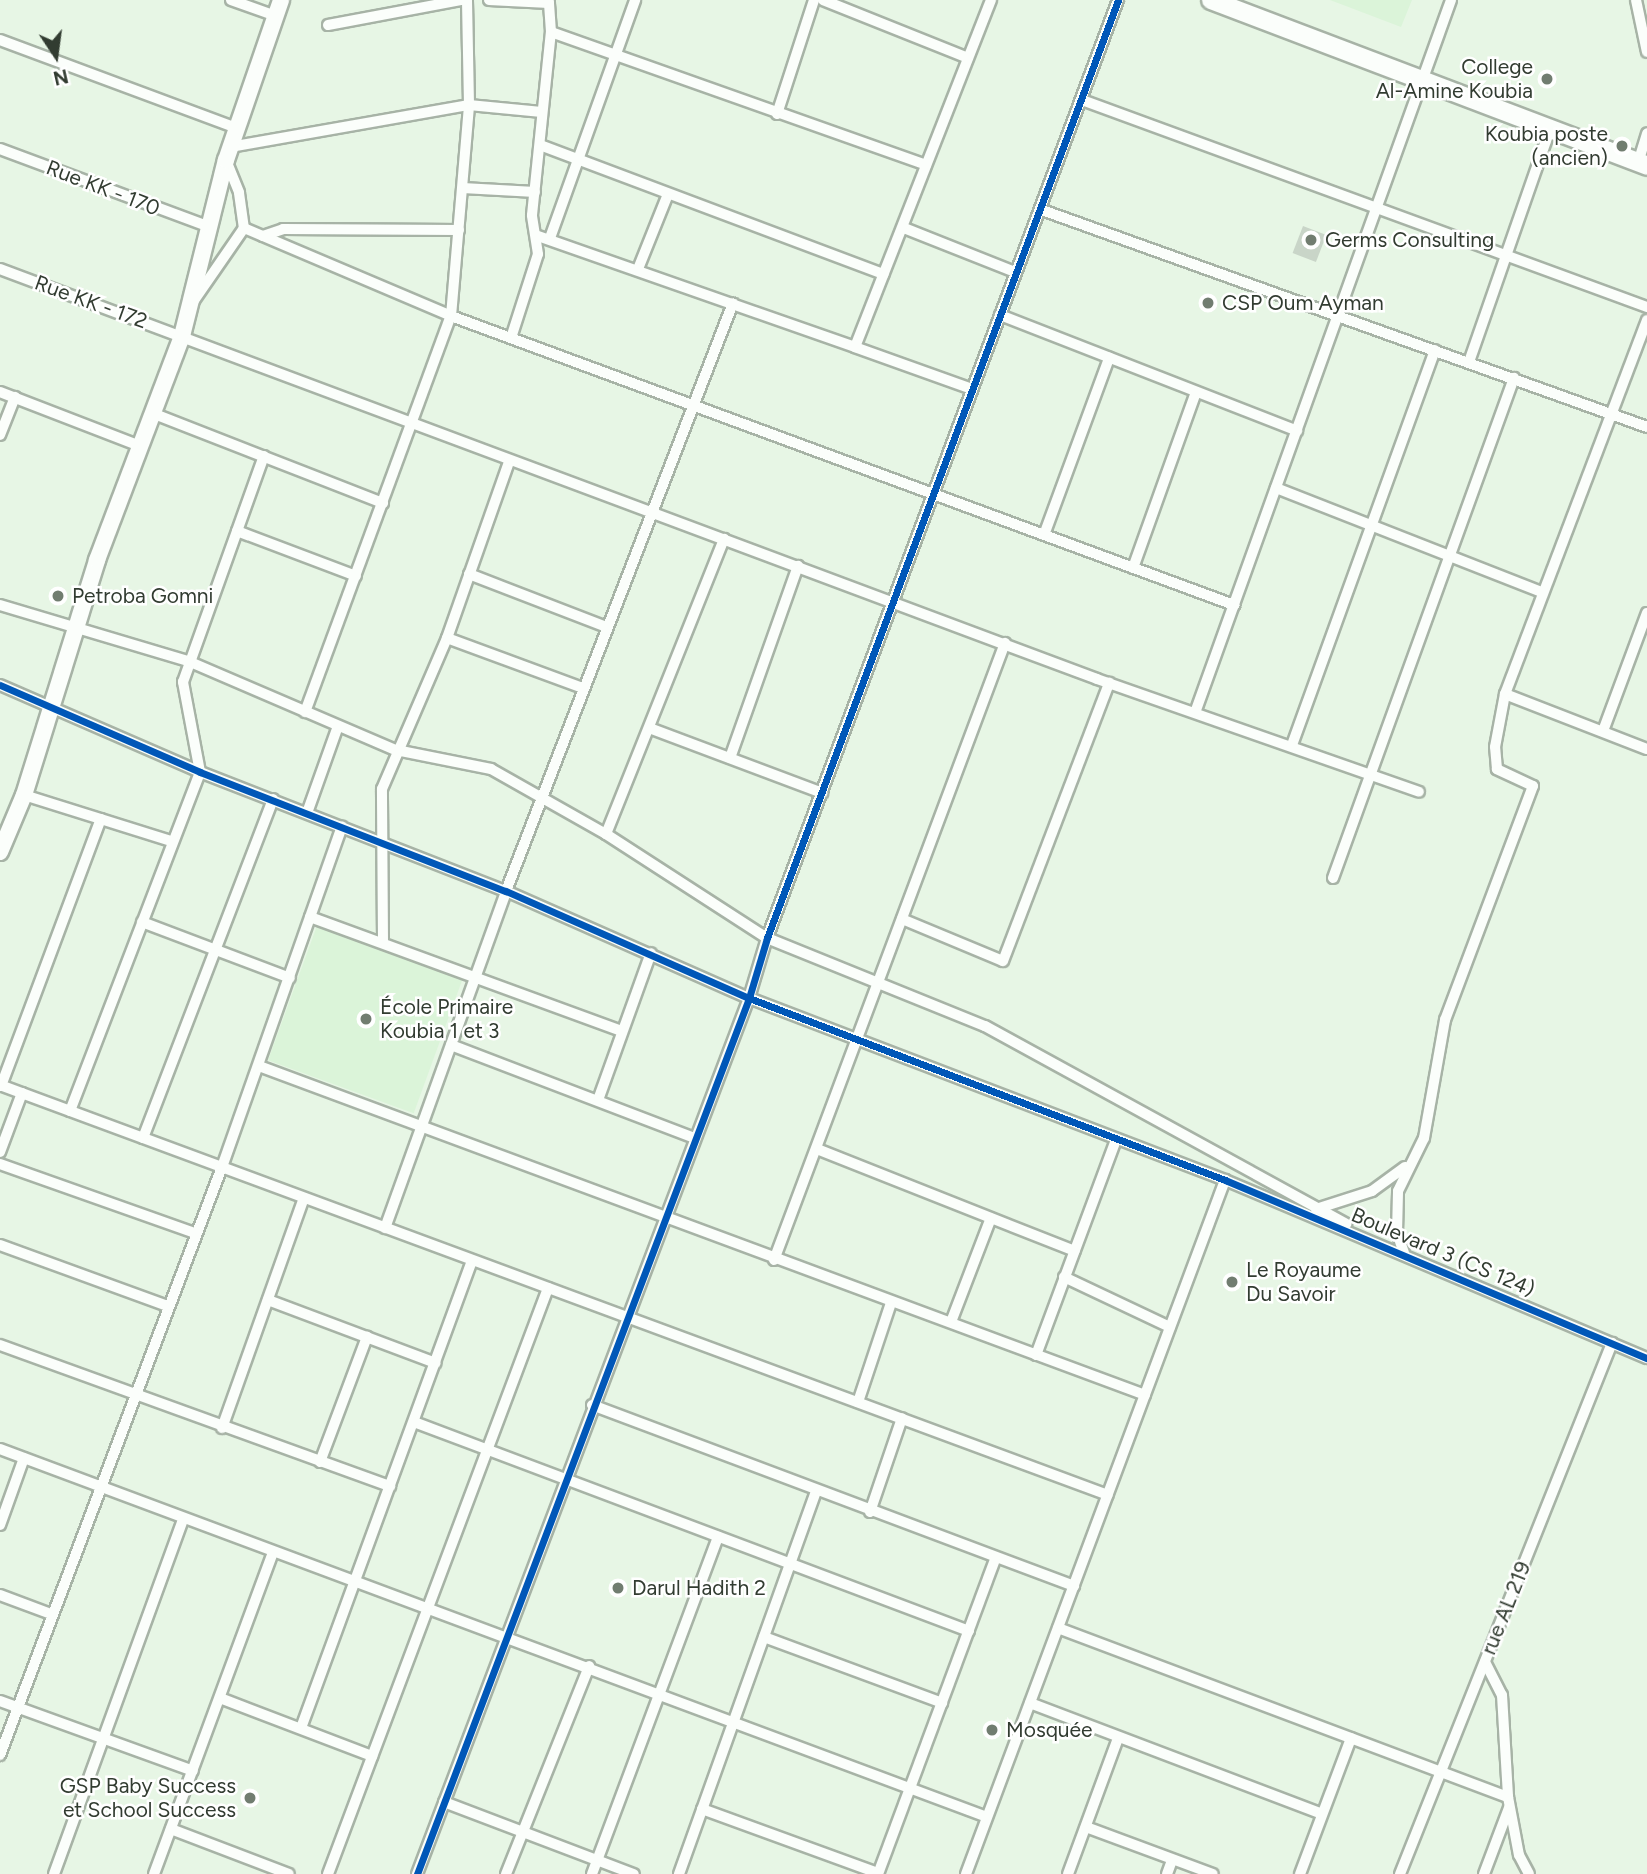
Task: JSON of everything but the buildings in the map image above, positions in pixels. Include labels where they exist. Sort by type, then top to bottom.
[{"type":"main road","points":[[1211,0],[1239,5],[1423,80],[1642,164]]},
{"type":"street","points":[[231,0],[276,16]]},
{"type":"street","points":[[0,852],[24,794],[75,625],[182,336],[207,226],[228,154],[281,0]]},
{"type":"street","points":[[328,25],[461,0]]},
{"type":"street","points":[[305,712],[452,316],[469,105],[467,0]]},
{"type":"street","points":[[489,0],[549,2],[551,32],[532,215],[538,236],[532,279],[511,338]]},
{"type":"street","points":[[550,238],[635,0]]},
{"type":"street","points":[[777,114],[814,0]]},
{"type":"street","points":[[823,0],[968,58]]},
{"type":"street","points":[[855,347],[904,228],[991,0]]},
{"type":"street","points":[[417,1874],[592,1405],[749,998],[766,939],[1015,272],[1042,210],[1118,0]]},
{"type":"street","points":[[1196,710],[1451,0]]},
{"type":"street","points":[[1636,0],[1647,52]]},
{"type":"street","points":[[551,32],[926,165]]},
{"type":"street","points":[[0,40],[236,128]]},
{"type":"street","points":[[1082,100],[1504,258],[1647,307]]},
{"type":"street","points":[[228,154],[469,105],[542,112]]},
{"type":"street","points":[[1469,362],[1550,129]]},
{"type":"street","points":[[1642,164],[1647,133]]},
{"type":"street","points":[[540,145],[884,274]]},
{"type":"street","name":"Rue KK - 170","points":[[0,149],[207,226]]},
{"type":"street","points":[[188,310],[244,228],[239,193],[228,154]]},
{"type":"street","points":[[463,188],[535,192]]},
{"type":"street","points":[[638,269],[668,194]]},
{"type":"street","points":[[1042,210],[1612,412],[1647,427]]},
{"type":"street","points":[[244,228],[452,316],[1234,605]]},
{"type":"street","points":[[904,228],[1015,272]]},
{"type":"street","points":[[263,236],[283,229],[459,230]]},
{"type":"street","points":[[538,236],[638,269],[972,389]]},
{"type":"street","name":"Rue KK - 172","points":[[0,269],[182,336],[411,426],[652,510],[1109,683],[1196,710],[1419,792]]},
{"type":"street","points":[[385,1228],[506,891],[733,303]]},
{"type":"street","points":[[1000,315],[1297,431]]},
{"type":"street","points":[[1404,1253],[1395,1212],[1412,1160],[1424,1138],[1445,1020],[1533,786],[1497,769],[1495,747],[1505,694],[1647,320]]},
{"type":"street","points":[[1292,745],[1436,350]]},
{"type":"street","points":[[1044,535],[1109,358]]},
{"type":"street","points":[[1334,878],[1514,378]]},
{"type":"street","points":[[0,392],[140,446]]},
{"type":"street","points":[[1133,568],[1196,392]]},
{"type":"street","points":[[0,435],[15,397]]},
{"type":"street","points":[[152,414],[383,503]]},
{"type":"street","points":[[71,1111],[171,841],[200,772],[184,695],[188,661],[264,456]]},
{"type":"street","points":[[383,941],[382,789],[396,750],[447,638],[509,462]]},
{"type":"street","points":[[1276,488],[1542,592]]},
{"type":"street","points":[[237,531],[356,576]]},
{"type":"street","points":[[606,834],[652,729],[724,539]]},
{"type":"street","points":[[730,758],[798,566]]},
{"type":"street","points":[[469,574],[606,627]]},
{"type":"street","points":[[0,605],[75,625],[188,661],[396,750],[491,769],[606,834],[766,939],[985,1026],[1386,1245]]},
{"type":"street","points":[[1604,731],[1647,613]]},
{"type":"street","points":[[447,638],[583,688]]},
{"type":"street","points":[[774,1260],[1005,643]]},
{"type":"street","points":[[902,919],[1003,961],[1109,683]]},
{"type":"street","name":"Boulevard 3 (CS 124)","points":[[0,685],[200,772],[342,826],[382,846],[506,891],[749,998],[859,1037],[1116,1140],[1225,1180],[1386,1245],[1647,1358]]},
{"type":"street","points":[[1505,694],[1647,748]]},
{"type":"street","points":[[307,813],[338,726]]},
{"type":"street","points":[[652,729],[822,793]]},
{"type":"street","points":[[24,794],[171,841]]},
{"type":"street","points":[[143,1138],[273,799]]},
{"type":"street","points":[[101,819],[1,1086],[1108,1495]]},
{"type":"street","points":[[0,1755],[134,1394],[222,1167],[342,826]]},
{"type":"street","points":[[310,917],[383,941],[621,1031]]},
{"type":"street","points":[[142,922],[217,948],[290,978]]},
{"type":"street","points":[[598,1100],[651,953]]},
{"type":"street","points":[[452,1045],[695,1138]]},
{"type":"street","points":[[259,1066],[420,1129],[1145,1395]]},
{"type":"street","points":[[0,1152],[22,1093]]},
{"type":"street","points":[[1036,1355],[1116,1140]]},
{"type":"street","points":[[817,1149],[1074,1251]]},
{"type":"street","points":[[1302,1212],[1320,1209],[1372,1191],[1412,1160]]},
{"type":"street","points":[[0,1164],[195,1233]]},
{"type":"street","points":[[966,1874],[1225,1180]]},
{"type":"street","points":[[222,1428],[304,1198]]},
{"type":"street","points":[[950,1322],[990,1218]]},
{"type":"street","points":[[0,1245],[168,1306]]},
{"type":"street","points":[[301,1728],[352,1582],[436,1363],[472,1260]]},
{"type":"street","points":[[1064,1277],[1170,1327]]},
{"type":"street","points":[[328,1874],[548,1288]]},
{"type":"street","points":[[268,1300],[436,1363]]},
{"type":"street","points":[[858,1402],[891,1303]]},
{"type":"street","points":[[320,1462],[367,1337]]},
{"type":"street","name":"rue AL 219","points":[[1400,1874],[1612,1343]]},
{"type":"street","points":[[0,1345],[222,1428],[390,1486]]},
{"type":"street","points":[[592,1405],[816,1492],[1074,1586]]},
{"type":"street","points":[[870,1512],[902,1419]]},
{"type":"street","points":[[414,1422],[969,1631]]},
{"type":"street","points":[[0,1448],[183,1520],[506,1635],[988,1817]]},
{"type":"street","points":[[0,1525],[24,1458]]},
{"type":"street","points":[[679,1874],[816,1492]]},
{"type":"street","points":[[54,1874],[106,1740],[183,1520]]},
{"type":"street","points":[[592,1874],[662,1693],[718,1537]]},
{"type":"street","points":[[155,1874],[273,1553]]},
{"type":"street","points":[[702,1808],[878,1874],[995,1559]]},
{"type":"street","points":[[0,1595],[51,1614]]},
{"type":"street","points":[[1058,1628],[1441,1772],[1509,1801]]},
{"type":"street","points":[[764,1637],[942,1703]]},
{"type":"street","points":[[1485,1662],[1502,1695],[1509,1801],[1519,1855],[1529,1874]]},
{"type":"street","points":[[506,1874],[589,1666]]},
{"type":"street","points":[[220,1698],[372,1756]]},
{"type":"street","points":[[0,1702],[192,1771]]},
{"type":"street","points":[[1030,1703],[1322,1814]]},
{"type":"street","points":[[1068,1874],[1118,1738]]},
{"type":"street","points":[[1300,1874],[1351,1738]]},
{"type":"street","points":[[1484,1874],[1509,1801]]},
{"type":"street","points":[[444,1802],[634,1874]]},
{"type":"street","points":[[1086,1826],[1213,1874]]},
{"type":"street","points":[[171,1829],[289,1874]]},
{"type":"street","points":[[1167,1874],[1172,1860]]},
{"type":"shaded area","points":[[1330,0],[1412,0],[1401,27]]},
{"type":"shaded area","points":[[318,923],[464,976],[414,1113],[268,1060]]},
{"type":"cycle path","points":[[417,1874],[749,998],[767,938],[1118,0]]},
{"type":"cycle path","points":[[0,685],[200,772],[506,891],[749,998],[1225,1180],[1647,1358]]},
{"type":"place","name":"College Al-Amine Koubia","points":[[1547,79]]},
{"type":"place","name":"Koubia poste (ancien)","points":[[1622,146]]},
{"type":"place","name":"Germs Consulting","points":[[1311,240]]},
{"type":"place","name":"CSP Oum Ayman","points":[[1208,303]]},
{"type":"place","name":"Petroba Gomni","points":[[58,596]]},
{"type":"place","name":"École Primaire Koubia 1 et 3","points":[[366,1019]]},
{"type":"place","name":"Le Royaume Du Savoir","points":[[1232,1282]]},
{"type":"place","name":"Darul Hadith 2","points":[[618,1588]]},
{"type":"place","name":"Mosquée","points":[[992,1730]]},
{"type":"place","name":"GSP Baby Success et School Success","points":[[250,1798]]}]
